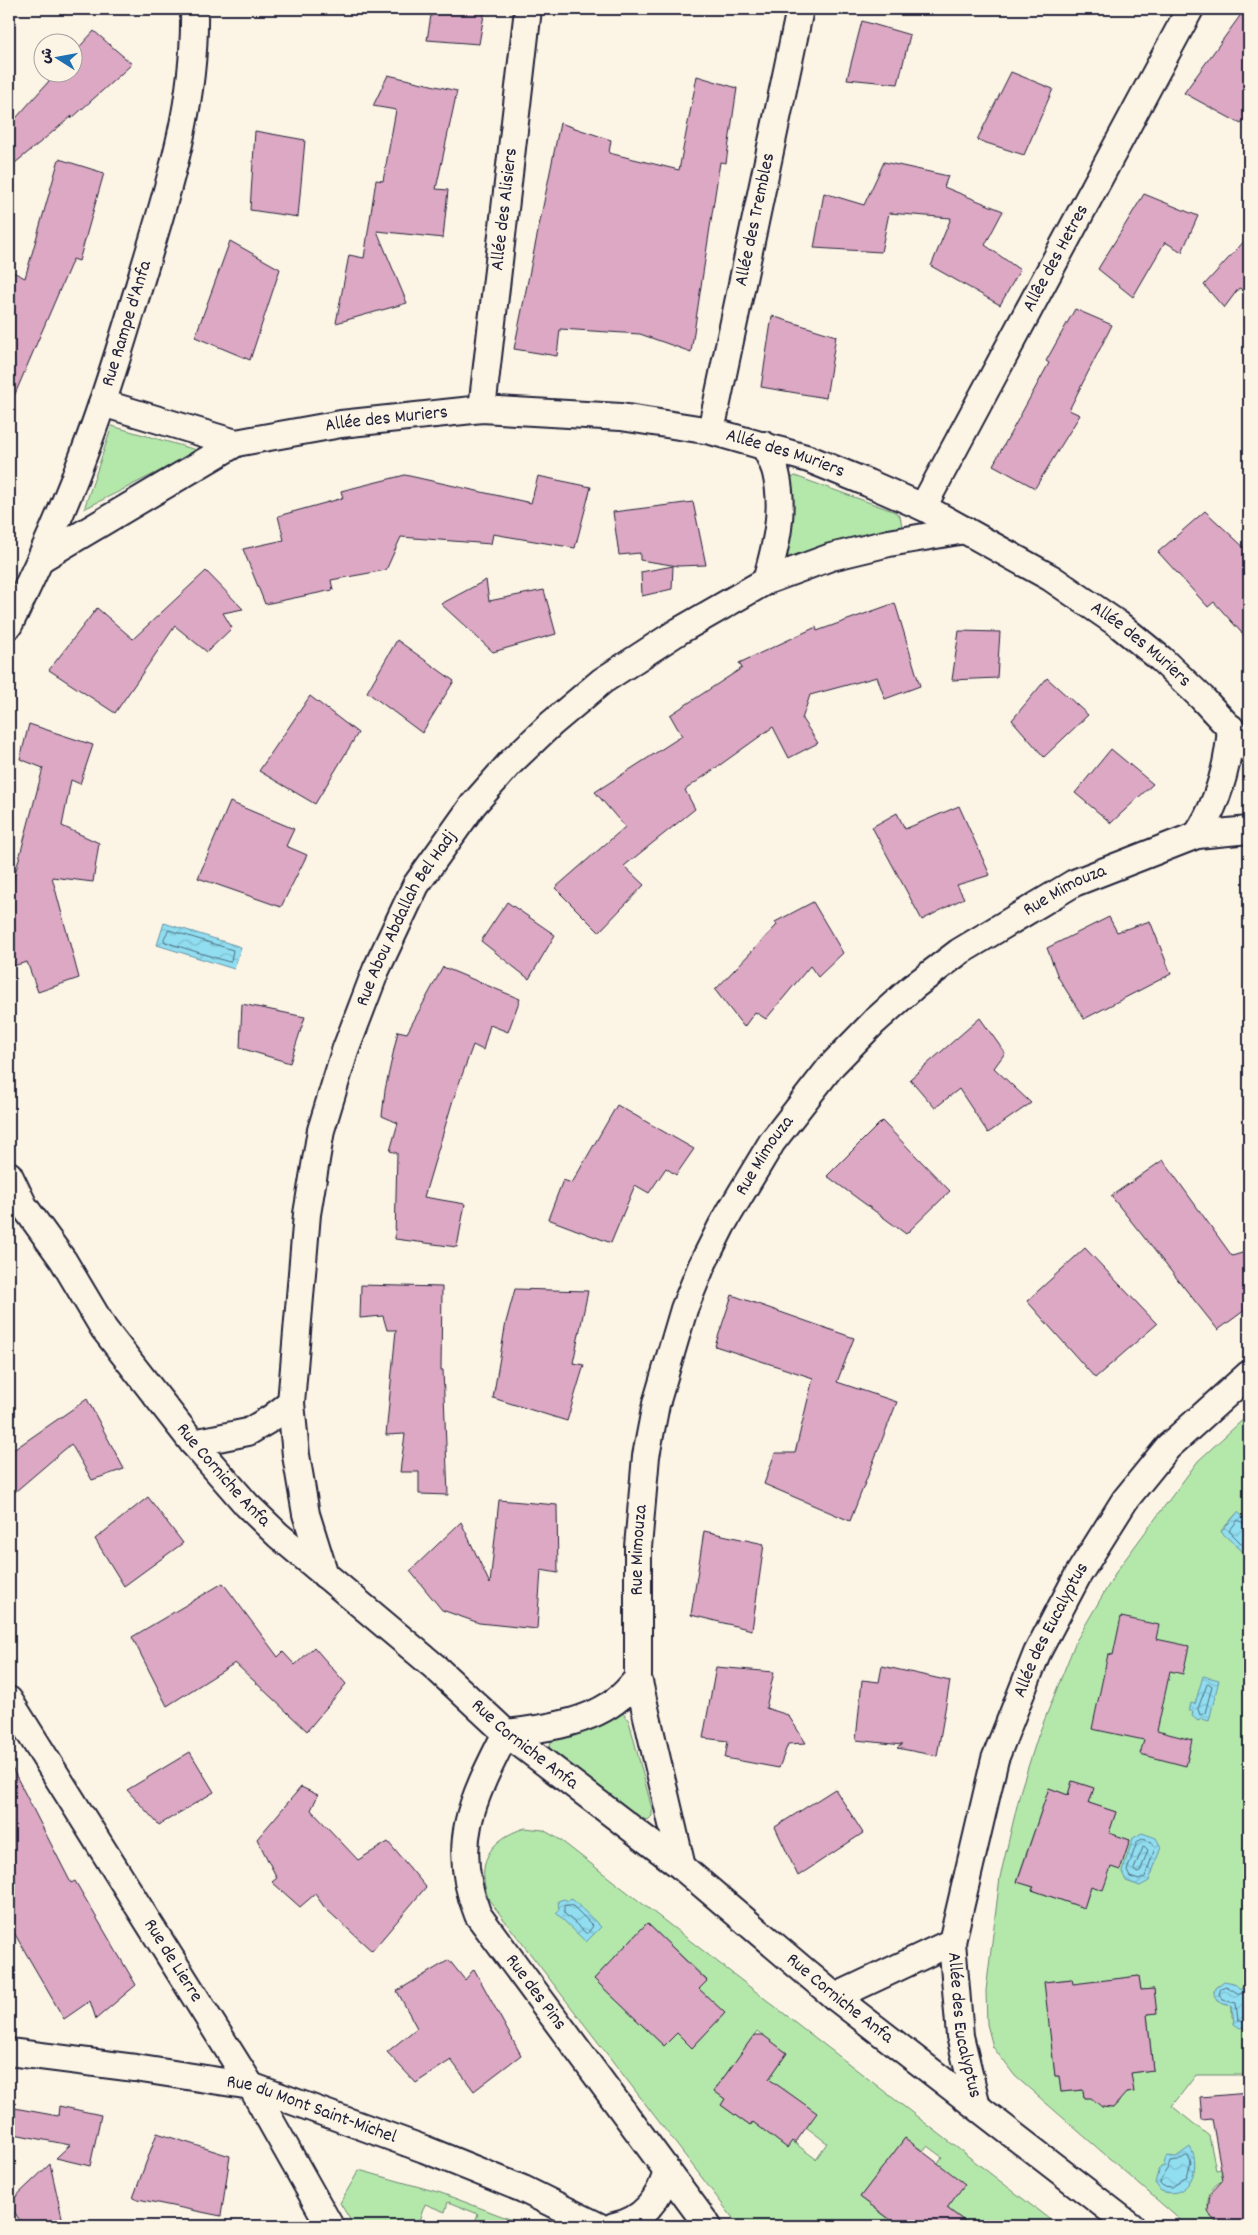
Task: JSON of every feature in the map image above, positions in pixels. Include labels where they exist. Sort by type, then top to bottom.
[{"type":"street","name":"Allée des Alisiers","points":[[482,409],[528,9]]},
{"type":"street","name":"Allée des Trembles","points":[[711,431],[800,9]]},
{"type":"street","name":"Allêe des Hetres","points":[[923,507],[1190,9]]},
{"type":"street","name":"Rue Rampe d'Anfa","points":[[9,624],[42,558],[102,404],[169,186],[185,124],[194,66],[191,11]]},
{"type":"street","name":"Allée des Muriers","points":[[102,404],[236,443]]},
{"type":"street","name":"Allée des Muriers","points":[[42,558],[236,443],[341,424],[482,409],[620,416],[711,431],[764,445],[809,459],[923,507],[1051,578],[1118,624],[1161,659],[1231,728],[1249,749]]},
{"type":"street","points":[[764,445],[776,473],[779,505],[778,539],[766,581]]},
{"type":"street","name":"Rue Abou Abdallah Bel Hadj","points":[[325,1574],[306,1514],[296,1455],[291,1403],[307,1214],[321,1130],[348,1042],[376,970],[416,885],[473,805],[512,762],[551,724],[602,681],[679,631],[766,581],[831,557],[889,543],[966,530]]},
{"type":"street","points":[[1197,835],[1209,816],[1229,759],[1231,728]]},
{"type":"street","name":"Rue Mimouza","points":[[682,1868],[638,1678],[636,1589],[641,1504],[646,1456],[656,1404],[681,1318],[702,1264],[722,1225],[772,1142],[832,1065],[874,1022],[913,987],[958,952],[1074,883],[1197,835],[1249,830]]},
{"type":"street","name":"Rue Corniche Anfa","points":[[9,1175],[24,1206],[63,1260],[104,1329],[193,1443],[247,1505],[435,1667],[506,1733],[682,1868],[835,1997],[1131,2226]]},
{"type":"street","name":"Allée des Eucalyptus","points":[[976,2106],[960,2036],[952,1942],[996,1759],[1037,1653],[1078,1575],[1125,1500],[1168,1447],[1249,1374]]},
{"type":"street","points":[[193,1443],[248,1432],[270,1419],[291,1403]]},
{"type":"street","points":[[506,1733],[548,1729],[600,1710],[619,1699],[638,1678]]},
{"type":"street","name":"Rue de Lierre","points":[[9,1700],[251,2086],[330,2226]]},
{"type":"street","name":"Rue des Pins","points":[[506,1733],[475,1801],[466,1833],[464,1864],[468,1892],[478,1915],[708,2226]]},
{"type":"street","name":"Allée des Eucalyptus","points":[[835,1997],[952,1942]]},
{"type":"street","name":"Rue du Mont Saint-Michel","points":[[9,2052],[135,2068],[251,2086],[424,2149],[522,2189],[598,2226]]},
{"type":"street","points":[[614,2226],[637,2219],[657,2197],[666,2171]]},
{"type":"green space","points":[[112,426],[200,451],[84,509]]},
{"type":"green space","points":[[795,476],[893,511],[900,516],[902,526],[789,560],[787,550],[790,479]]},
{"type":"green space","points":[[1249,1414],[1249,1523],[1238,1512],[1221,1531],[1249,1557],[1249,1988],[1240,1989],[1236,1985],[1217,1985],[1214,1991],[1217,2001],[1232,2006],[1232,2017],[1248,2027],[1249,2075],[1196,2075],[1172,2106],[1209,2136],[1216,2170],[1249,2163],[1249,2175],[1222,2181],[1211,2190],[1208,2203],[1209,2210],[1215,2222],[1221,2226],[1187,2226],[1015,2076],[993,2047],[987,2024],[986,1991],[1000,1877],[1021,1789],[1038,1736],[1076,1641],[1118,1569],[1198,1461]],"holes":[[[1072,1781],[1093,1788],[1089,1803],[1116,1812],[1109,1833],[1130,1840],[1120,1869],[1111,1867],[1091,1886],[1084,1908],[1032,1890],[1033,1887],[1017,1881],[1049,1788],[1068,1795]],[[1139,1976],[1141,1990],[1154,1989],[1156,2013],[1147,2014],[1153,2070],[1131,2073],[1133,2092],[1120,2094],[1119,2102],[1113,2108],[1102,2107],[1096,2097],[1084,2098],[1083,2090],[1061,2092],[1059,2076],[1055,2076],[1045,1982],[1072,1979],[1074,1989],[1109,1980]]]},
{"type":"green space","points":[[616,1712],[623,1713],[629,1721],[652,1809],[652,1816],[648,1820],[640,1818],[549,1748],[551,1742]]},
{"type":"green space","points":[[525,1828],[543,1830],[559,1839],[1058,2226],[971,2226],[947,2208],[964,2184],[937,2164],[942,2157],[927,2146],[923,2151],[905,2138],[860,2197],[889,2219],[905,2198],[933,2219],[927,2226],[739,2226],[489,1900],[484,1875],[488,1855],[494,1846],[513,1833]],"holes":[[[647,1923],[707,1980],[699,1989],[725,2013],[692,2048],[677,2033],[664,2046],[594,1979]],[[757,2031],[787,2053],[769,2079],[816,2113],[806,2127],[827,2143],[816,2159],[792,2141],[786,2147],[753,2122],[750,2126],[721,2105],[725,2099],[714,2091]]]},
{"type":"green space","points":[[359,2170],[441,2193],[528,2226],[480,2226],[474,2224],[478,2214],[448,2202],[445,2212],[425,2204],[417,2226],[354,2226],[340,2203]]},
{"type":"water","points":[[164,923],[241,947],[234,969],[157,945]]},
{"type":"water","points":[[1238,1512],[1249,1523],[1249,1557],[1221,1532]]},
{"type":"water","points":[[1203,1676],[1219,1680],[1209,1721],[1202,1719],[1198,1721],[1192,1716],[1193,1711],[1189,1711],[1191,1703],[1195,1704]]},
{"type":"water","points":[[1142,1833],[1156,1838],[1161,1847],[1149,1881],[1140,1886],[1126,1881],[1122,1872],[1133,1838]]},
{"type":"water","points":[[571,1898],[601,1927],[586,1942],[556,1913],[559,1910],[558,1901],[564,1899],[568,1901]]},
{"type":"water","points":[[1224,1981],[1234,1983],[1240,1989],[1249,1988],[1249,2031],[1246,2026],[1240,2028],[1234,2024],[1232,2006],[1221,2003],[1214,1996],[1215,1988]]},
{"type":"water","points":[[1190,2147],[1194,2155],[1195,2164],[1194,2173],[1190,2181],[1179,2191],[1171,2193],[1161,2191],[1155,2183],[1159,2168],[1164,2166],[1168,2156],[1176,2157]]},
{"type":"building","points":[[432,9],[485,9],[479,44],[427,40]]},
{"type":"building","points":[[1245,9],[1249,9],[1249,115],[1241,124],[1184,93]]},
{"type":"building","points":[[862,21],[910,35],[898,84],[847,79]]},
{"type":"building","points":[[94,31],[132,64],[71,119],[72,116],[9,168],[9,126],[48,82],[82,82],[82,44]]},
{"type":"building","points":[[1011,72],[1053,89],[1024,155],[977,140]]},
{"type":"building","points":[[388,75],[457,91],[436,189],[448,190],[443,238],[377,231],[407,303],[336,323],[349,255],[364,258],[376,180],[383,181],[396,110],[373,106]]},
{"type":"building","points":[[697,76],[737,88],[726,163],[720,162],[691,352],[640,334],[560,329],[557,356],[514,349],[560,123],[611,140],[609,153],[679,170]]},
{"type":"building","points":[[255,131],[305,140],[298,217],[250,210]]},
{"type":"building","points":[[59,159],[104,173],[79,261],[73,259],[9,408],[9,270],[25,278]]},
{"type":"building","points":[[884,162],[948,176],[944,187],[1003,211],[985,245],[1020,270],[1000,305],[931,266],[951,218],[889,213],[881,252],[814,248],[824,193],[864,205]]},
{"type":"building","points":[[1144,194],[1198,216],[1182,252],[1165,242],[1133,297],[1098,269]]},
{"type":"building","points":[[1249,236],[1249,293],[1239,288],[1224,308],[1204,285]]},
{"type":"building","points":[[230,241],[280,269],[250,360],[195,337]]},
{"type":"building","points":[[1075,309],[1112,325],[1069,410],[1080,415],[1035,488],[993,465],[1049,363],[1046,361]]},
{"type":"building","points":[[772,316],[836,336],[826,398],[761,387]]},
{"type":"building","points":[[405,475],[531,503],[538,476],[591,487],[575,548],[493,534],[491,544],[401,537],[386,570],[331,580],[333,590],[265,604],[243,549],[284,540],[278,516],[343,498],[341,491]]},
{"type":"building","points":[[693,502],[706,565],[678,566],[640,560],[640,553],[619,555],[613,512]]},
{"type":"building","points":[[1205,511],[1249,552],[1249,641],[1214,602],[1208,607],[1158,552]]},
{"type":"building","points":[[673,566],[672,589],[642,596],[641,572]]},
{"type":"building","points":[[206,571],[243,609],[223,613],[232,628],[207,652],[175,626],[115,713],[49,670],[97,608],[133,639]]},
{"type":"building","points":[[486,580],[489,601],[544,590],[556,634],[493,652],[441,604]]},
{"type":"building","points":[[895,603],[920,686],[885,699],[877,677],[810,695],[802,719],[818,743],[789,758],[773,727],[685,790],[695,809],[624,866],[644,885],[599,932],[555,888],[625,827],[595,792],[682,736],[670,715],[742,668],[739,663],[816,627],[817,631]]},
{"type":"building","points":[[959,631],[1000,632],[997,678],[952,680]]},
{"type":"building","points":[[397,640],[454,681],[422,733],[367,692]]},
{"type":"building","points":[[1047,678],[1088,715],[1044,757],[1012,720]]},
{"type":"building","points":[[310,696],[358,733],[315,804],[259,771]]},
{"type":"building","points":[[29,724],[93,745],[80,784],[71,780],[62,826],[99,843],[93,882],[52,877],[79,978],[38,992],[27,962],[9,967],[9,890],[11,889],[43,768],[20,759]]},
{"type":"building","points":[[1111,749],[1153,784],[1111,823],[1075,793]]},
{"type":"building","points":[[230,802],[294,829],[286,846],[307,855],[281,907],[198,878]]},
{"type":"building","points":[[959,806],[990,875],[957,885],[964,898],[922,920],[872,827],[897,813],[905,829]]},
{"type":"building","points":[[507,902],[555,935],[529,979],[481,941]]},
{"type":"building","points":[[813,902],[843,953],[818,977],[810,966],[766,1019],[755,1012],[744,1027],[715,990],[777,925],[775,922]]},
{"type":"building","points":[[1109,917],[1117,932],[1150,921],[1171,974],[1084,1019],[1058,977],[1047,948]]},
{"type":"building","points":[[443,967],[520,999],[508,1032],[490,1025],[483,1050],[473,1045],[453,1100],[424,1197],[465,1204],[457,1247],[395,1239],[397,1153],[390,1151],[398,1123],[382,1116],[385,1090],[398,1031],[407,1033]]},
{"type":"building","points":[[242,1004],[305,1017],[290,1063],[240,1048]]},
{"type":"building","points":[[980,1018],[1005,1053],[994,1068],[1031,1103],[988,1133],[959,1089],[935,1108],[910,1079]]},
{"type":"building","points":[[617,1105],[694,1149],[676,1175],[666,1168],[649,1193],[635,1185],[611,1243],[548,1219],[563,1180],[572,1183]]},
{"type":"building","points":[[882,1121],[950,1191],[906,1234],[827,1176]]},
{"type":"building","points":[[1163,1160],[1232,1256],[1249,1251],[1249,1307],[1218,1330],[1111,1196]]},
{"type":"building","points":[[1085,1248],[1157,1324],[1095,1378],[1027,1301]]},
{"type":"building","points":[[361,1285],[442,1287],[441,1370],[443,1370],[448,1495],[419,1494],[419,1472],[400,1472],[405,1434],[386,1435],[396,1330],[387,1330],[383,1316],[360,1318]]},
{"type":"building","points":[[515,1289],[588,1291],[573,1363],[584,1365],[567,1421],[493,1398],[506,1322]]},
{"type":"building","points":[[732,1295],[854,1338],[837,1382],[897,1402],[850,1521],[764,1484],[775,1453],[795,1453],[813,1378],[715,1346]]},
{"type":"building","points":[[87,1399],[124,1469],[92,1480],[71,1444],[9,1497],[9,1453]]},
{"type":"building","points":[[148,1497],[183,1543],[124,1586],[95,1539]]},
{"type":"building","points":[[499,1500],[557,1505],[558,1573],[541,1570],[537,1629],[479,1623],[442,1610],[410,1571],[461,1522],[490,1584]]},
{"type":"building","points":[[704,1531],[764,1544],[752,1630],[691,1615]]},
{"type":"building","points":[[223,1583],[278,1657],[283,1652],[295,1665],[314,1647],[346,1684],[307,1731],[235,1663],[167,1706],[132,1637]]},
{"type":"building","points":[[1121,1617],[1159,1625],[1156,1639],[1189,1646],[1183,1674],[1170,1671],[1157,1731],[1192,1740],[1186,1766],[1140,1754],[1144,1740],[1092,1729],[1108,1654],[1113,1655]]},
{"type":"building","points":[[882,1666],[950,1681],[937,1756],[897,1748],[902,1745],[856,1740],[862,1680],[879,1682]]},
{"type":"building","points":[[716,1667],[774,1672],[766,1708],[788,1715],[806,1743],[788,1744],[779,1768],[725,1758],[728,1741],[703,1738]]},
{"type":"building","points":[[190,1752],[214,1792],[159,1825],[127,1790]]},
{"type":"building","points":[[9,1762],[71,1883],[75,1881],[136,1985],[96,2019],[90,2001],[64,2019],[9,1924]]},
{"type":"building","points":[[1072,1781],[1094,1788],[1089,1803],[1116,1812],[1109,1833],[1130,1840],[1120,1870],[1111,1867],[1103,1890],[1091,1886],[1084,1908],[1032,1890],[1034,1887],[1017,1882],[1049,1788],[1068,1795]]},
{"type":"building","points":[[301,1787],[318,1795],[311,1810],[358,1860],[388,1842],[426,1887],[372,1951],[325,1908],[315,1894],[300,1907],[272,1882],[277,1878],[257,1839]]},
{"type":"building","points":[[835,1789],[863,1833],[798,1876],[775,1827]]},
{"type":"building","points":[[647,1923],[707,1981],[699,1989],[725,2013],[692,2048],[677,2033],[664,2046],[594,1979]]},
{"type":"building","points":[[449,1960],[465,1980],[474,1969],[521,2055],[474,2091],[451,2060],[416,2083],[387,2052],[417,2028],[397,1991]]},
{"type":"building","points":[[1139,1976],[1141,1990],[1154,1989],[1157,2013],[1147,2014],[1153,2070],[1131,2073],[1134,2092],[1126,2093],[1113,2108],[1102,2107],[1091,2098],[1084,2098],[1083,2090],[1061,2092],[1059,2076],[1055,2076],[1044,1982],[1072,1979],[1073,1984]]},
{"type":"building","points":[[754,2035],[763,2035],[787,2053],[769,2079],[817,2113],[795,2143],[792,2141],[787,2148],[753,2122],[750,2126],[721,2105],[725,2099],[714,2091]]},
{"type":"building","points":[[1249,2093],[1249,2226],[1221,2226],[1211,2217],[1208,2210],[1210,2194],[1223,2180],[1212,2119],[1202,2120],[1200,2097]]},
{"type":"building","points":[[59,2106],[101,2115],[90,2166],[56,2158],[70,2145],[9,2133],[9,2107],[58,2116]]},
{"type":"building","points":[[157,2133],[230,2156],[221,2216],[133,2198]]},
{"type":"building","points":[[905,2138],[965,2184],[947,2208],[971,2226],[899,2226],[860,2197]]},
{"type":"building","points":[[50,2164],[64,2226],[23,2226],[9,2203]]}]
